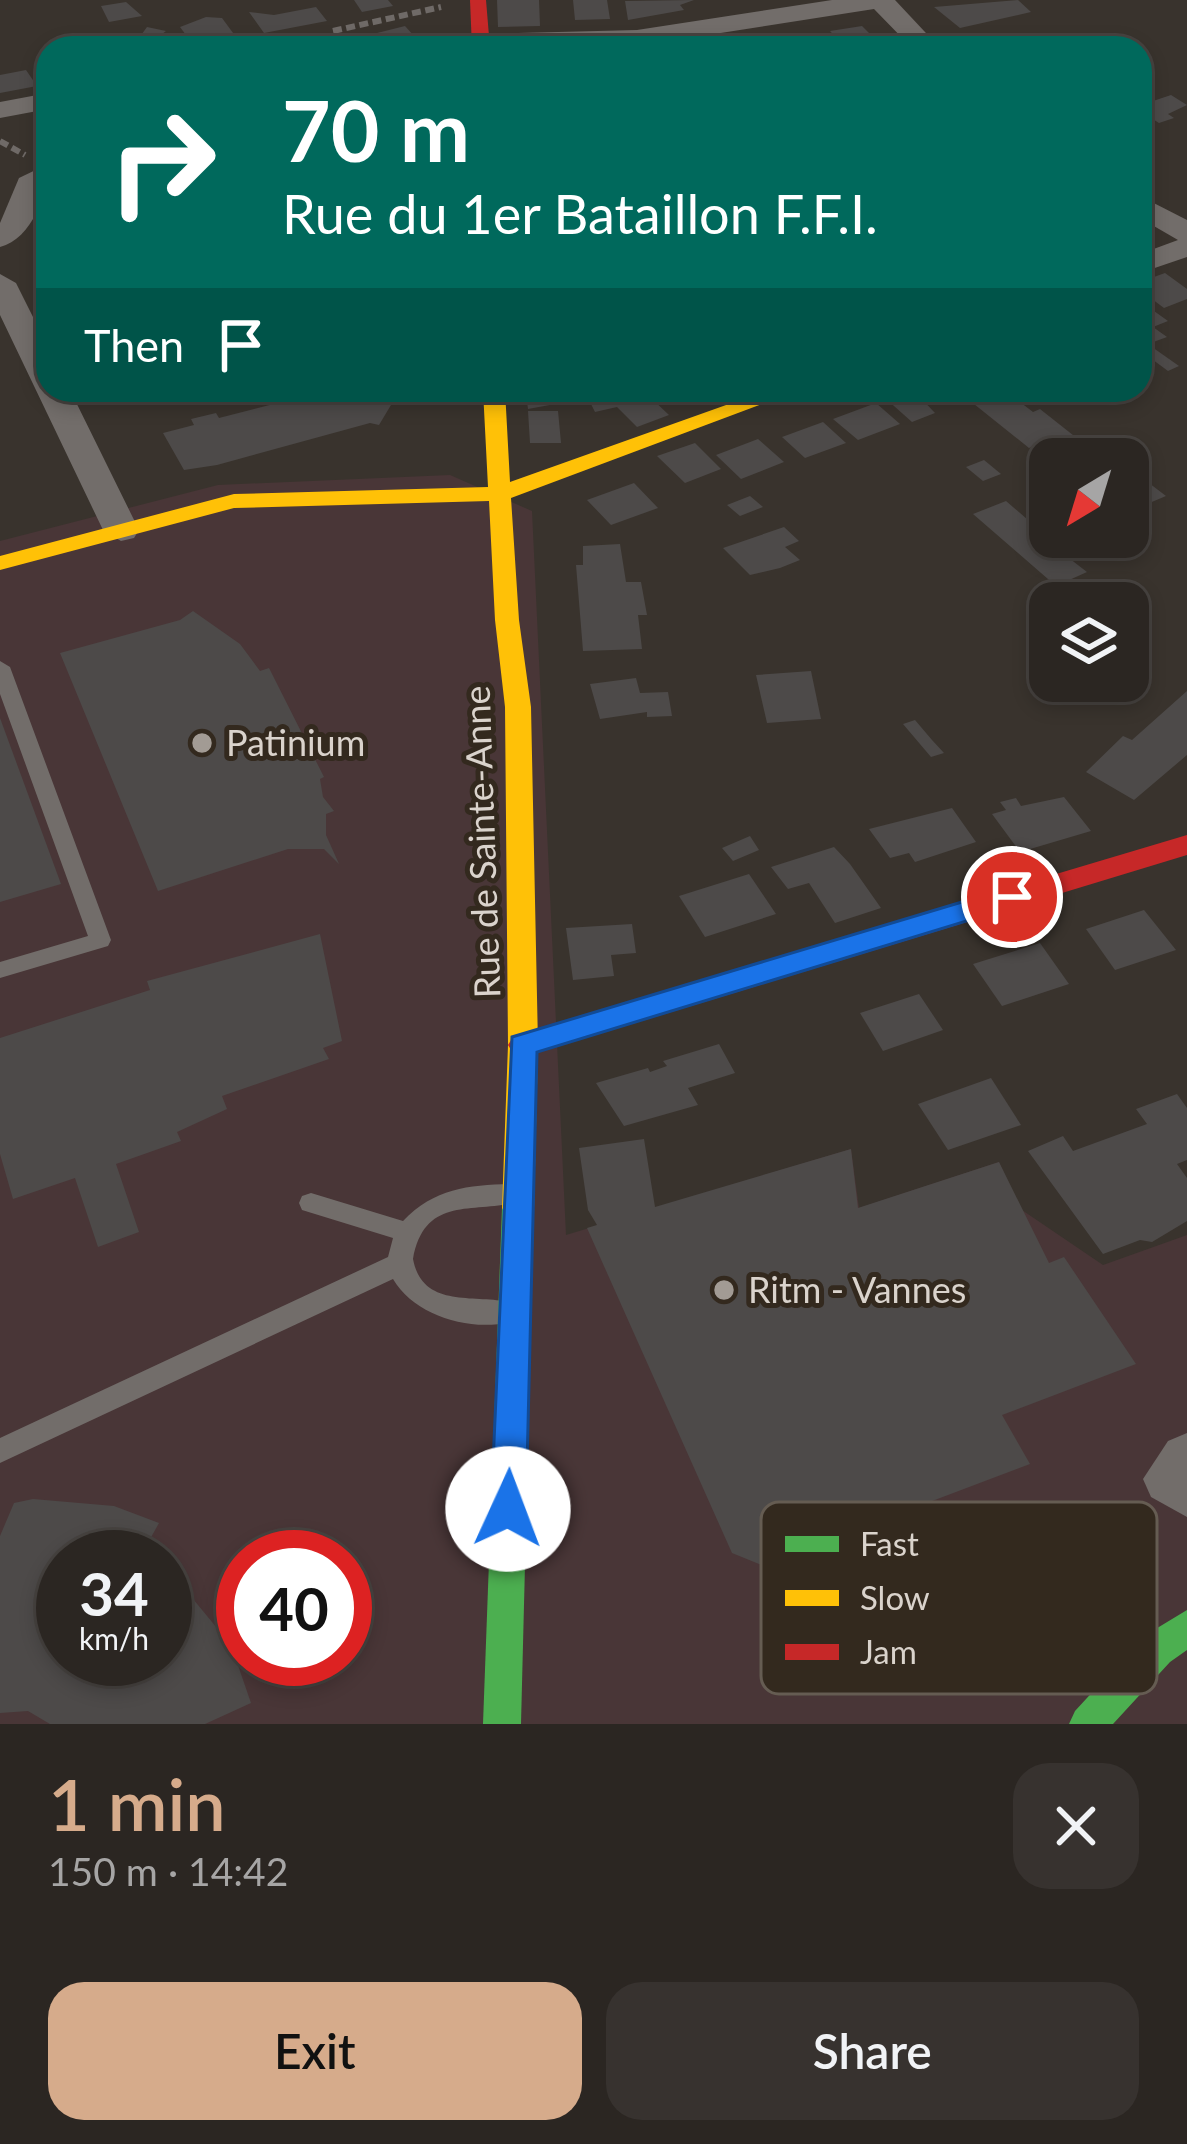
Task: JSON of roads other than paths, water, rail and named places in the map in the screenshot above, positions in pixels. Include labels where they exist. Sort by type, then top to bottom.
[{"type":"street","points":[[651,36],[881,0],[916,36]]},
{"type":"street","points":[[465,2],[478,36]]},
{"type":"street","points":[[0,110],[36,103]]},
{"type":"street","points":[[0,238],[14,226],[29,184],[36,180]]},
{"type":"street","points":[[1152,212],[1187,232]]},
{"type":"street","points":[[1152,260],[1187,247]]},
{"type":"street","points":[[0,283],[36,356]]},
{"type":"street","points":[[59,402],[122,530]]},
{"type":"street","name":"Rue de Sainte-Anne","points":[[495,402],[518,707],[523,1045],[502,1724]]},
{"type":"street","points":[[0,562],[234,501],[500,494],[755,402]]},
{"type":"street","points":[[523,1045],[1187,844]]},
{"type":"street","points":[[1187,1458],[1170,1479],[1187,1492]]},
{"type":"street","points":[[1157,1648],[1187,1628]]},
{"type":"street","points":[[1088,1724],[1115,1694]]},
{"type":"lane","points":[[0,667],[100,940],[0,970]]},
{"type":"lane","points":[[515,1312],[452,1309],[415,1292],[401,1263],[401,1239],[417,1218],[452,1199],[519,1193]]},
{"type":"lane","points":[[311,1203],[407,1232]]},
{"type":"lane","points":[[0,1451],[401,1263]]},
{"type":"place","name":"Patinium","points":[[202,743]]},
{"type":"place","name":"Ritm - Vannes","points":[[724,1290]]}]
